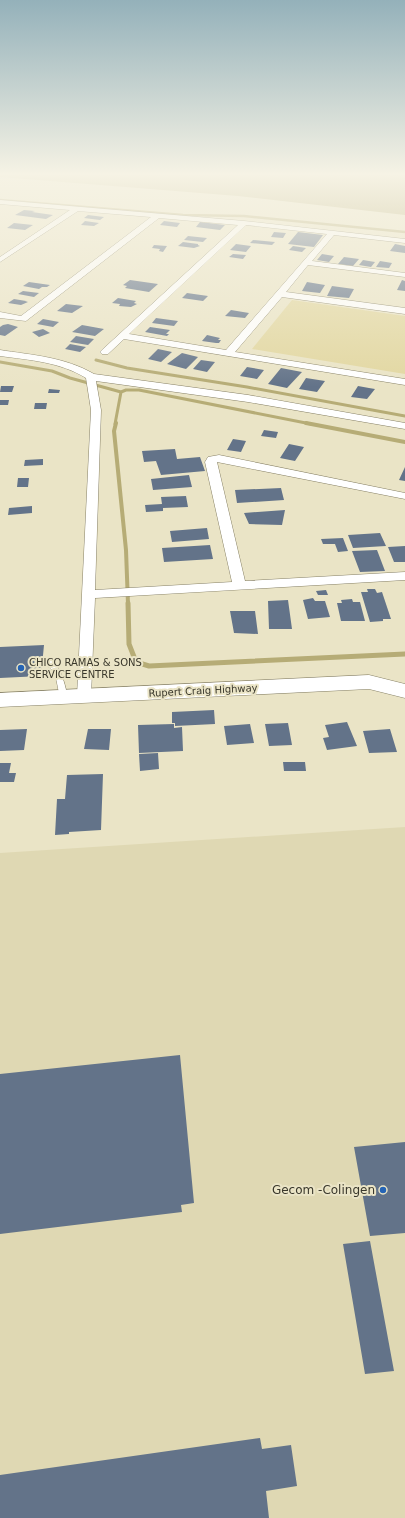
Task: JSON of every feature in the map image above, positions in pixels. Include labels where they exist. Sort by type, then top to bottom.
[{"type":"main road","name":"Rupert Craig Highway","points":[[0,700],[369,682],[405,690]]},
{"type":"street","points":[[0,260],[21,246]]},
{"type":"street","points":[[0,315],[23,319],[119,246]]},
{"type":"street","points":[[105,352],[220,246]]},
{"type":"street","points":[[229,353],[321,246]]},
{"type":"street","points":[[307,263],[405,275]]},
{"type":"street","points":[[280,294],[405,311]]},
{"type":"street","points":[[122,336],[405,382]]},
{"type":"street","points":[[0,353],[63,364],[79,369],[91,377],[138,382],[209,393],[405,426]]},
{"type":"street","points":[[84,696],[96,410],[91,377]]},
{"type":"street","points":[[240,586],[211,462],[212,459],[219,458],[405,496]]},
{"type":"street","points":[[89,594],[405,576]]},
{"type":"lane","points":[[42,660],[52,663],[57,670],[64,697]]},
{"type":"shaded area","points":[[292,300],[405,316],[405,374],[252,349]]},
{"type":"shaded area","points":[[405,827],[405,1518],[0,1518],[0,853]]},
{"type":"building","points":[[153,246],[167,246],[163,252],[159,251],[160,249],[152,248]]},
{"type":"building","points":[[178,246],[200,246],[200,246],[194,248]]},
{"type":"building","points":[[234,246],[251,246],[246,252],[230,250]]},
{"type":"building","points":[[293,246],[306,248],[302,252],[289,250]]},
{"type":"building","points":[[394,246],[405,246],[405,253],[390,251]]},
{"type":"building","points":[[233,254],[246,255],[243,259],[229,257]]},
{"type":"building","points":[[322,254],[334,256],[329,262],[317,260]]},
{"type":"building","points":[[344,257],[359,259],[353,266],[338,264]]},
{"type":"building","points":[[363,260],[375,262],[371,267],[359,265]]},
{"type":"building","points":[[380,261],[392,263],[389,268],[376,267]]},
{"type":"building","points":[[130,280],[158,284],[149,292],[125,288],[127,286],[123,285]]},
{"type":"building","points":[[402,280],[405,281],[405,291],[397,290]]},
{"type":"building","points":[[29,282],[50,285],[39,289],[23,286]]},
{"type":"building","points":[[307,282],[325,285],[320,293],[302,291]]},
{"type":"building","points":[[332,286],[354,289],[349,298],[327,296]]},
{"type":"building","points":[[23,291],[39,293],[34,297],[18,294]]},
{"type":"building","points":[[187,293],[208,296],[203,301],[182,298]]},
{"type":"building","points":[[118,298],[136,301],[134,303],[137,304],[131,307],[119,306],[120,304],[112,303]]},
{"type":"building","points":[[14,299],[28,302],[21,305],[8,303]]},
{"type":"building","points":[[66,304],[83,306],[72,313],[57,311]]},
{"type":"building","points":[[231,310],[249,313],[245,318],[225,316]]},
{"type":"building","points":[[156,318],[178,321],[174,326],[152,323]]},
{"type":"building","points":[[43,319],[59,322],[53,327],[37,324]]},
{"type":"building","points":[[8,324],[18,327],[5,336],[0,335],[0,327]]},
{"type":"building","points":[[82,325],[104,329],[95,336],[72,332]]},
{"type":"building","points":[[150,327],[170,330],[166,334],[169,334],[167,336],[145,332]]},
{"type":"building","points":[[43,329],[50,333],[39,337],[32,332]]},
{"type":"building","points":[[207,335],[220,338],[218,340],[221,340],[219,343],[202,341]]},
{"type":"building","points":[[76,336],[94,339],[88,345],[70,342]]},
{"type":"building","points":[[70,344],[86,347],[80,352],[65,349]]},
{"type":"building","points":[[158,349],[172,352],[161,362],[148,359]]},
{"type":"building","points":[[182,353],[198,357],[186,369],[167,364]]},
{"type":"building","points":[[201,360],[215,362],[207,372],[193,369]]},
{"type":"building","points":[[247,367],[264,370],[257,379],[240,376]]},
{"type":"building","points":[[281,368],[302,372],[287,388],[268,384]]},
{"type":"building","points":[[306,378],[325,381],[317,392],[299,389]]},
{"type":"building","points":[[1,386],[14,386],[12,392],[0,392]]},
{"type":"building","points":[[358,386],[375,389],[367,399],[351,397]]},
{"type":"building","points":[[49,389],[60,390],[59,393],[48,393]]},
{"type":"building","points":[[0,400],[9,400],[8,405],[0,405]]},
{"type":"building","points":[[35,403],[47,403],[46,409],[34,409]]},
{"type":"building","points":[[264,430],[278,432],[276,438],[261,436]]},
{"type":"building","points":[[233,439],[246,441],[241,452],[227,450]]},
{"type":"building","points":[[289,444],[304,447],[295,461],[280,458]]},
{"type":"building","points":[[175,449],[177,459],[200,457],[205,471],[161,475],[156,461],[144,462],[142,451]]},
{"type":"building","points":[[43,459],[43,465],[24,466],[25,460]]},
{"type":"building","points":[[405,467],[405,481],[399,480]]},
{"type":"building","points":[[189,475],[192,487],[153,490],[151,479]]},
{"type":"building","points":[[18,478],[29,478],[28,487],[17,487]]},
{"type":"building","points":[[281,488],[284,500],[237,503],[235,490]]},
{"type":"building","points":[[186,496],[188,507],[163,508],[163,511],[146,512],[145,505],[162,504],[161,497]]},
{"type":"building","points":[[32,506],[32,513],[8,515],[9,508]]},
{"type":"building","points":[[285,510],[282,525],[249,524],[244,513]]},
{"type":"building","points":[[207,528],[209,539],[172,542],[170,531]]},
{"type":"building","points":[[380,533],[386,546],[353,548],[348,535]]},
{"type":"building","points":[[343,538],[348,551],[338,552],[335,544],[323,544],[321,539]]},
{"type":"building","points":[[210,545],[213,559],[164,562],[162,548]]},
{"type":"building","points":[[405,546],[405,562],[394,562],[388,547]]},
{"type":"building","points":[[377,550],[385,571],[360,572],[352,551]]},
{"type":"building","points":[[367,589],[375,589],[377,593],[382,592],[391,619],[370,622],[361,592],[368,592]]},
{"type":"building","points":[[326,590],[328,595],[318,595],[316,591]]},
{"type":"building","points":[[313,598],[315,601],[325,601],[330,617],[308,619],[303,600]]},
{"type":"building","points":[[352,599],[353,602],[360,602],[365,621],[341,621],[337,603],[342,603],[341,600]]},
{"type":"building","points":[[288,600],[292,629],[269,629],[268,601]]},
{"type":"building","points":[[230,611],[255,611],[258,634],[234,633]]},
{"type":"building","name":"CHICO RAMAS & SONS SERVICE CENTRE","points":[[44,645],[41,676],[0,678],[0,647]]},
{"type":"building","points":[[214,710],[215,724],[175,726],[175,723],[172,723],[172,712]]},
{"type":"building","points":[[347,722],[357,746],[327,750],[323,738],[329,737],[325,725]]},
{"type":"building","points":[[288,723],[292,745],[269,746],[265,724]]},
{"type":"building","points":[[174,724],[174,728],[182,727],[183,751],[139,753],[138,725]]},
{"type":"building","points":[[250,724],[254,743],[227,745],[224,726]]},
{"type":"building","points":[[27,729],[24,750],[0,751],[0,730]]},
{"type":"building","points":[[88,729],[111,729],[109,750],[84,749]]},
{"type":"building","points":[[390,729],[397,752],[369,753],[363,731]]},
{"type":"building","points":[[158,753],[159,769],[140,771],[139,754]]},
{"type":"building","points":[[283,762],[305,762],[306,771],[284,771]]},
{"type":"building","points":[[0,763],[11,763],[9,773],[16,773],[14,782],[0,782]]},
{"type":"building","points":[[103,774],[101,830],[69,832],[69,834],[55,835],[57,799],[65,799],[67,775]]},
{"type":"building","points":[[180,1055],[194,1203],[181,1205],[182,1212],[0,1234],[0,1074]]},
{"type":"building","name":"Gecom -Colingen","points":[[405,1142],[405,1233],[370,1236],[354,1147]]},
{"type":"building","points":[[370,1241],[394,1371],[365,1374],[343,1244]]},
{"type":"building","points":[[260,1438],[262,1449],[291,1445],[297,1486],[266,1491],[269,1518],[0,1518],[0,1475]]},
{"type":"waterway","points":[[96,360],[127,368],[247,387],[405,416]]},
{"type":"waterway","points":[[0,362],[52,371],[70,378],[121,392]]},
{"type":"waterway","points":[[121,392],[126,390],[139,390],[311,424]]},
{"type":"waterway","points":[[115,424],[121,392]]},
{"type":"waterway","points":[[116,423],[114,431],[126,550],[128,604]]},
{"type":"waterway","points":[[306,423],[405,442]]},
{"type":"waterway","points":[[128,603],[129,644],[136,662],[149,666],[405,654]]},
{"type":"place","name":"CHICO RAMAS & SONS SERVICE CENTRE","points":[[21,668]]},
{"type":"place","name":"Gecom -Colingen","points":[[383,1190]]}]
